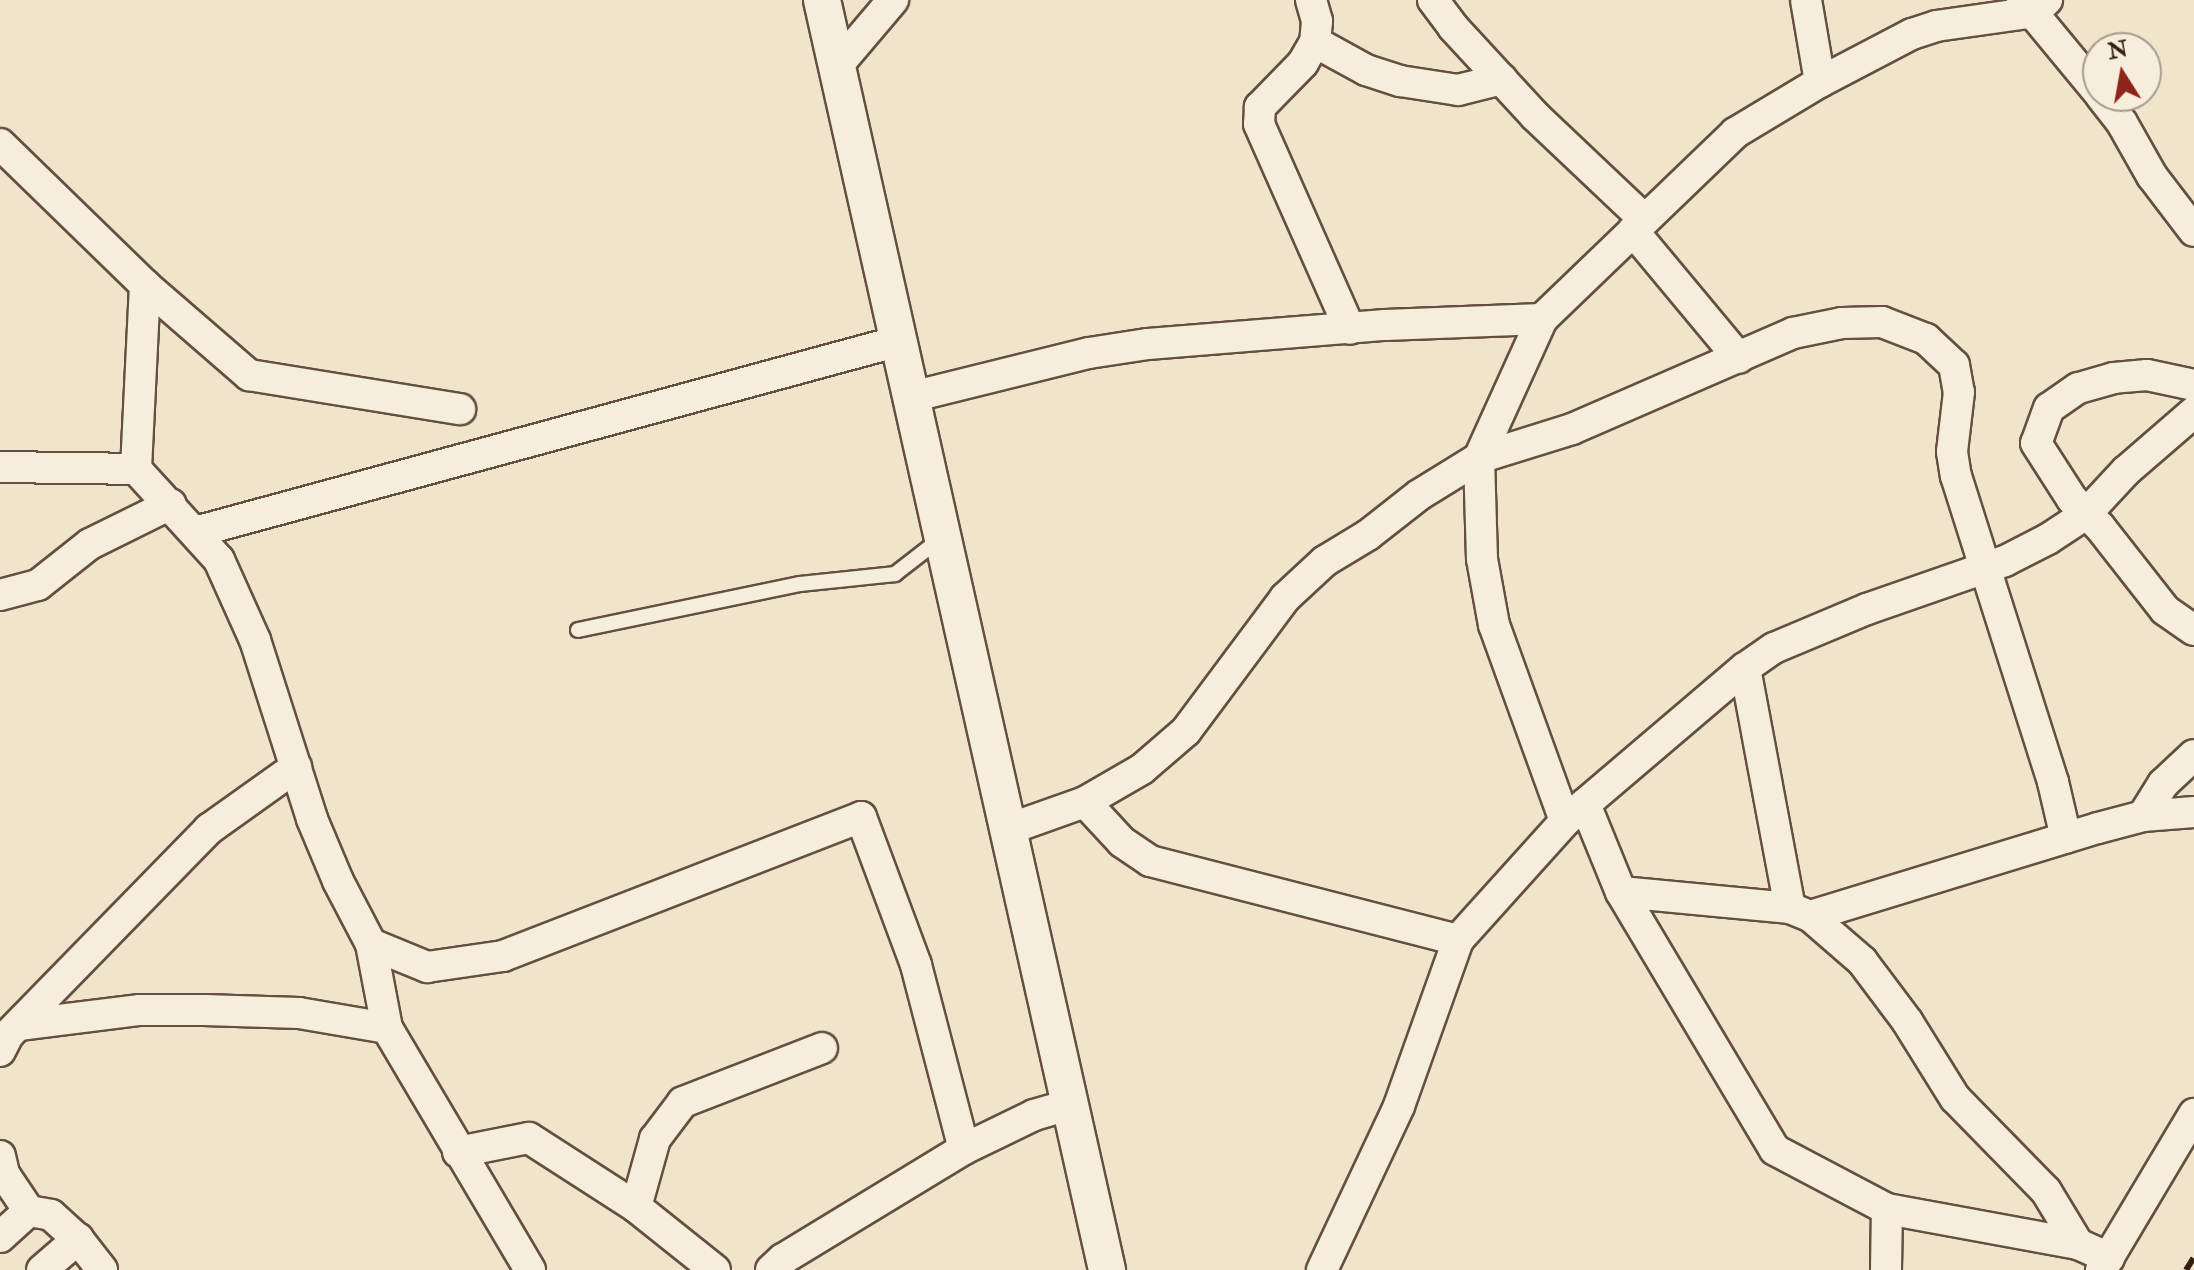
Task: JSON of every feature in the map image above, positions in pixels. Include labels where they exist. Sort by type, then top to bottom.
[{"type":"street","points":[[822,0],[1107,1270]]},
{"type":"street","points":[[837,66],[893,0]]},
{"type":"street","points":[[1311,0],[1317,21],[1315,42],[1303,63],[1260,107],[1259,124],[1350,329]]},
{"type":"street","points":[[1433,0],[1638,225],[1739,358]]},
{"type":"street","points":[[1806,0],[1820,82]]},
{"type":"street","points":[[2078,1244],[1887,1209],[1775,1150],[1575,812],[1494,625],[1482,559],[1479,458],[1542,319],[1735,133],[1820,82],[1936,26],[2034,4],[2082,69]]},
{"type":"street","points":[[1315,42],[1366,70],[1400,81],[1458,90],[1502,79]]},
{"type":"street","points":[[2114,112],[2152,176],[2194,231]]},
{"type":"street","points":[[0,144],[145,285],[249,375],[460,409]]},
{"type":"street","points":[[136,469],[145,285]]},
{"type":"street","points":[[911,397],[1104,351],[1148,344],[1542,319]]},
{"type":"street","points":[[1009,829],[1085,802],[1142,769],[1186,731],[1285,598],[1325,561],[1368,535],[1419,495],[1479,458],[1572,429],[1793,333],[1842,323],[1882,322],[1926,339],[1947,355],[1954,365],[1959,392],[1953,460],[1987,567],[2004,637],[2053,782],[2066,838]]},
{"type":"street","points":[[195,532],[899,341]]},
{"type":"street","points":[[2194,385],[2147,375],[2114,378],[2078,388],[2049,408],[2036,443],[2072,499],[2165,610],[2194,630]]},
{"type":"street","points":[[1322,1270],[1399,1106],[1458,940],[1575,812],[1745,668],[1774,648],[2025,552],[2086,514],[2126,471],[2194,412]]},
{"type":"street","points":[[0,467],[136,469],[219,560],[255,640],[296,767],[338,881],[371,944],[387,1028],[530,1270]]},
{"type":"street","points":[[0,595],[38,585],[90,544],[171,504]]},
{"type":"street","points":[[1745,668],[1800,912],[1862,961],[1907,1021],[1955,1098],[2046,1191],[2078,1244],[2105,1264],[2194,1114]]},
{"type":"street","points":[[2143,816],[2163,784],[2194,755]]},
{"type":"street","points":[[7,1034],[209,829],[296,767]]},
{"type":"street","points":[[1085,802],[1122,842],[1150,861],[1458,940]]},
{"type":"street","points":[[1621,892],[1800,912],[2143,816],[2194,812]]},
{"type":"street","points":[[371,944],[427,967],[503,956],[861,817],[916,965],[964,1149]]},
{"type":"street","points":[[7,1034],[140,1010],[299,1013],[387,1028]]},
{"type":"street","points":[[636,1207],[655,1139],[683,1102],[822,1048]]},
{"type":"street","points":[[783,1266],[964,1149],[1034,1115],[1070,1105]]},
{"type":"street","points":[[458,1152],[529,1138],[636,1207],[715,1270]]},
{"type":"street","points":[[1,1169],[29,1211],[51,1215],[78,1239],[102,1270]]},
{"type":"street","points":[[1886,1270],[1887,1209]]},
{"type":"street","points":[[0,1237],[29,1211]]},
{"type":"street","points":[[42,1270],[78,1239]]},
{"type":"lane","points":[[578,630],[800,584],[895,574],[943,537]]},
{"type":"railway","points":[[2186,1270],[2194,1257]]}]
